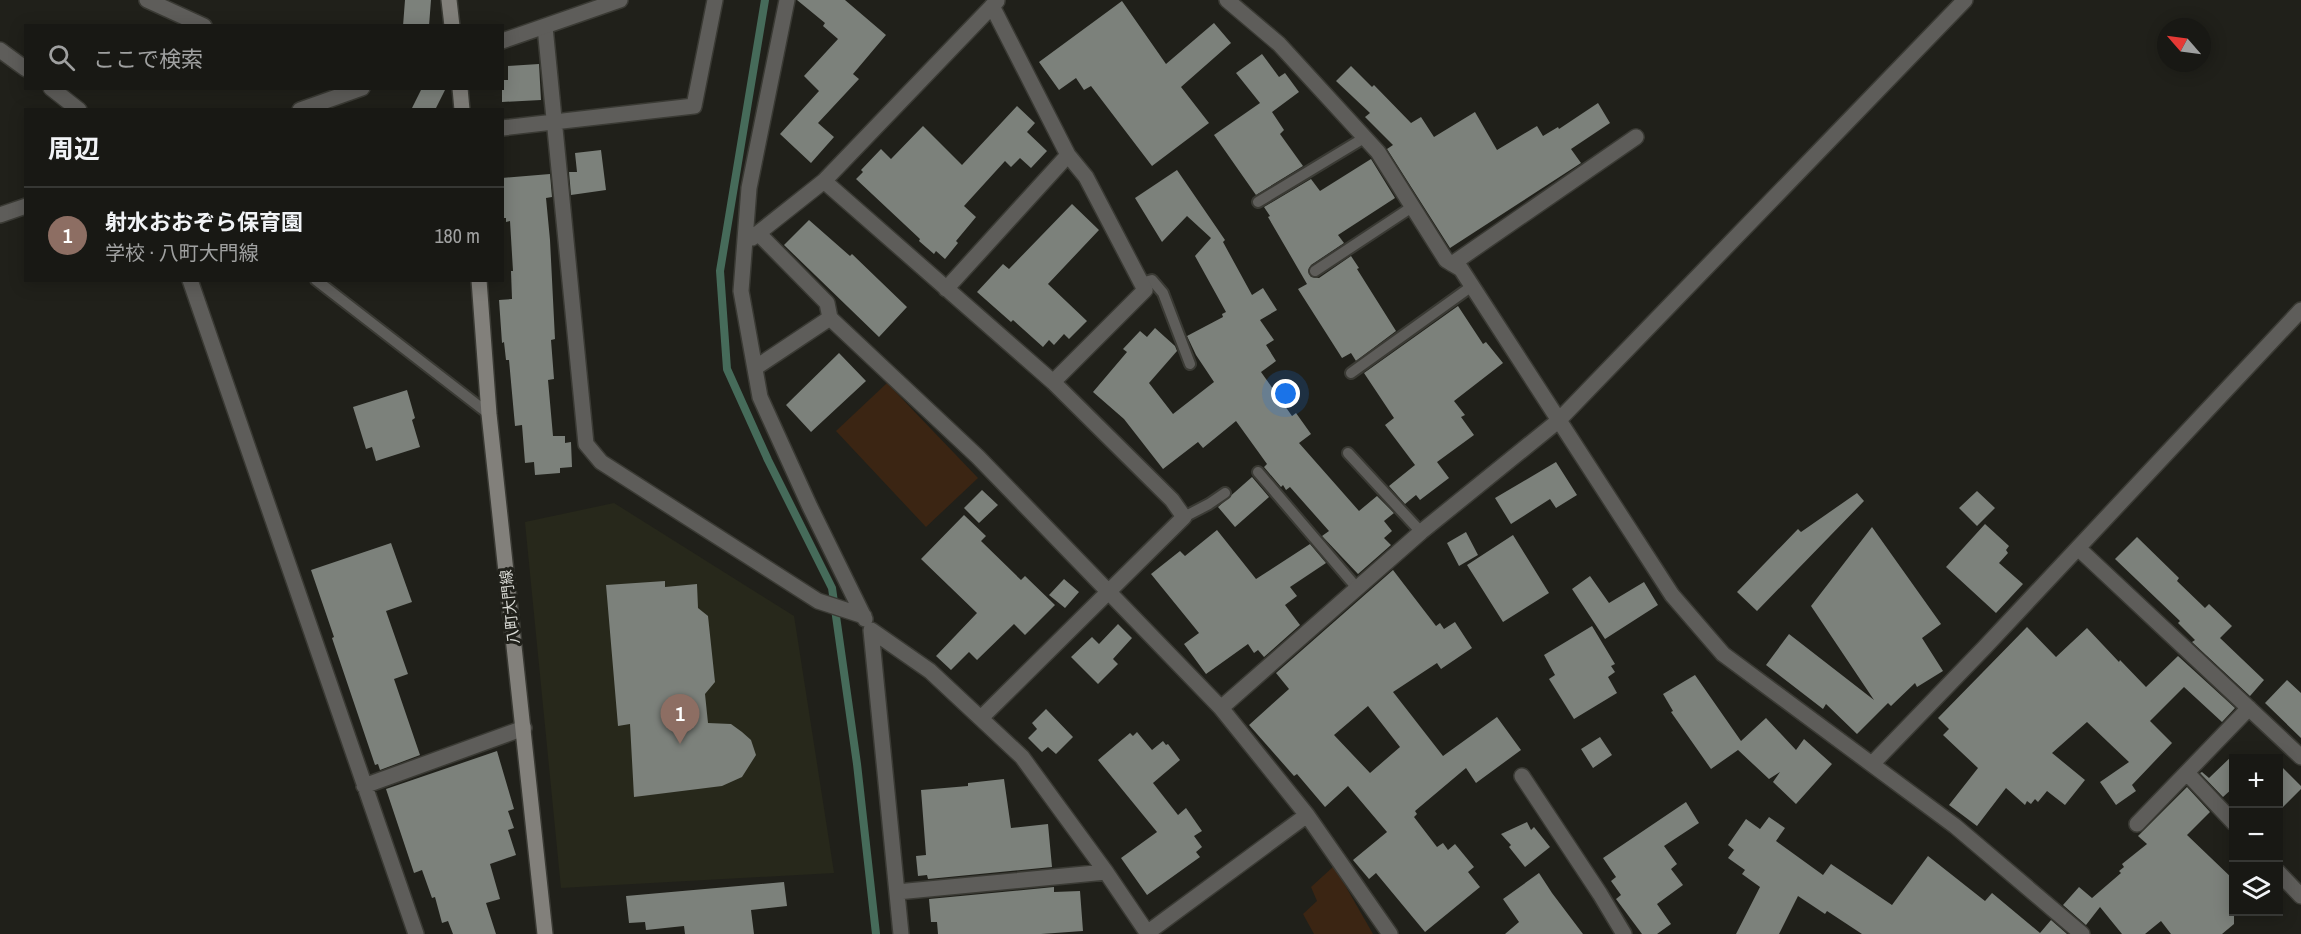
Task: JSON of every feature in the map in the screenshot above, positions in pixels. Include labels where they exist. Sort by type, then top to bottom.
[{"type":"main road","points":[[449,0],[452,24]]},
{"type":"main road","points":[[460,90],[462,108]]},
{"type":"main road","name":"八町大門線","points":[[479,282],[489,414],[545,934]]},
{"type":"street","points":[[147,0],[200,24]]},
{"type":"street","points":[[504,41],[620,0]]},
{"type":"street","points":[[504,128],[694,106],[715,0]]},
{"type":"street","points":[[787,0],[749,188],[741,291],[760,397],[810,507],[871,630],[901,934]]},
{"type":"street","points":[[1227,0],[1279,44],[1378,152],[1446,260],[1461,269],[1672,595],[1723,654],[1955,826],[2052,906],[2082,934]]},
{"type":"street","points":[[1221,708],[1421,532],[1558,421],[1965,0]]},
{"type":"street","points":[[745,244],[824,181],[995,3],[1068,155],[1086,177],[1145,290],[1053,382]]},
{"type":"street","points":[[545,27],[586,444],[601,462],[818,602],[864,616]]},
{"type":"street","points":[[0,50],[24,68]]},
{"type":"street","points":[[54,90],[76,108]]},
{"type":"street","points":[[305,108],[351,90]]},
{"type":"street","points":[[1452,264],[1636,137]]},
{"type":"street","points":[[946,289],[1068,155]]},
{"type":"street","points":[[824,181],[1053,382],[1172,500],[1184,517],[981,718]]},
{"type":"street","points":[[0,215],[24,207]]},
{"type":"street","points":[[758,233],[827,303],[830,318],[978,457],[1221,708],[1307,815],[1390,934]]},
{"type":"street","points":[[191,282],[416,934]]},
{"type":"street","points":[[1873,763],[2301,310]]},
{"type":"street","points":[[755,368],[830,318]]},
{"type":"street","points":[[2078,548],[2301,757]]},
{"type":"street","points":[[871,630],[930,671],[1022,757],[1106,872],[1147,933],[1307,815]]},
{"type":"street","points":[[2137,824],[2249,708]]},
{"type":"street","points":[[364,786],[524,728]]},
{"type":"street","points":[[2187,773],[2229,818]]},
{"type":"street","points":[[1522,776],[1624,934]]},
{"type":"street","points":[[897,891],[1106,872]]},
{"type":"street","points":[[2283,877],[2301,896]]},
{"type":"lane","points":[[1258,202],[1364,138]]},
{"type":"lane","points":[[1315,271],[1412,207]]},
{"type":"lane","points":[[1141,283],[1152,280],[1163,293],[1190,364]]},
{"type":"lane","points":[[319,282],[489,414]]},
{"type":"lane","points":[[1351,373],[1472,286]]},
{"type":"lane","points":[[1348,453],[1421,532]]},
{"type":"lane","points":[[1258,472],[1357,588]]},
{"type":"lane","points":[[1184,517],[1225,493]]},
{"type":"shaded area","points":[[887,383],[978,478],[926,527],[836,431]]},
{"type":"shaded area","points":[[614,503],[794,616],[834,873],[561,888],[525,522]]},
{"type":"shaded area","points":[[1334,866],[1373,934],[1314,934],[1303,914],[1317,901],[1311,887]]},
{"type":"building","points":[[405,0],[431,0],[429,24],[403,24]]},
{"type":"building","points":[[797,0],[845,0],[886,35],[853,74],[859,79],[818,123],[834,137],[811,163],[780,134],[819,91],[804,76],[838,39],[823,26],[825,23]]},
{"type":"building","points":[[1122,1],[1166,64],[1214,23],[1231,43],[1181,87],[1209,123],[1152,166],[1091,86],[1084,90],[1076,78],[1059,90],[1039,62]]},
{"type":"building","points":[[1262,54],[1279,77],[1285,73],[1299,92],[1272,112],[1284,130],[1280,134],[1303,166],[1256,195],[1214,135],[1260,103],[1236,73]]},
{"type":"building","points":[[539,64],[541,100],[502,102],[504,80],[508,80],[508,66]]},
{"type":"building","points":[[1351,66],[1372,87],[1374,85],[1411,123],[1421,117],[1434,137],[1475,112],[1497,150],[1537,126],[1543,136],[1558,127],[1559,129],[1598,103],[1610,123],[1571,149],[1581,163],[1450,248],[1387,149],[1393,145],[1365,117],[1370,113],[1336,81]]},
{"type":"building","points":[[421,90],[445,90],[436,108],[412,108]]},
{"type":"building","points":[[1017,106],[1035,123],[1027,132],[1047,151],[1031,168],[1020,158],[1011,167],[1005,161],[964,206],[976,217],[956,241],[958,243],[945,259],[936,251],[934,254],[919,241],[920,239],[856,179],[863,172],[861,170],[881,149],[891,159],[923,126],[962,165]]},
{"type":"building","points":[[601,150],[606,190],[571,195],[569,172],[577,172],[575,153]]},
{"type":"building","points":[[1371,159],[1395,198],[1338,235],[1344,243],[1311,265],[1308,271],[1311,277],[1319,278],[1351,256],[1396,331],[1356,361],[1351,353],[1342,358],[1298,289],[1307,284],[1264,207],[1311,179],[1320,191]]},
{"type":"building","points":[[1177,170],[1225,240],[1223,242],[1252,295],[1263,288],[1277,310],[1260,320],[1274,340],[1266,345],[1276,361],[1261,372],[1292,416],[1296,413],[1311,434],[1299,443],[1359,511],[1377,496],[1394,513],[1384,521],[1392,531],[1384,538],[1391,545],[1358,574],[1322,536],[1329,531],[1290,487],[1286,490],[1283,485],[1281,487],[1264,467],[1267,464],[1236,421],[1203,448],[1198,442],[1163,469],[1124,419],[1093,392],[1127,352],[1123,349],[1140,331],[1147,337],[1155,328],[1175,346],[1177,351],[1149,383],[1173,414],[1214,382],[1196,355],[1187,336],[1223,317],[1222,314],[1226,312],[1195,256],[1211,238],[1187,216],[1162,242],[1135,198]]},
{"type":"building","points":[[550,174],[552,197],[546,198],[555,339],[551,340],[554,379],[548,380],[553,436],[565,436],[565,443],[571,442],[572,467],[560,468],[560,473],[535,475],[534,462],[525,463],[522,425],[515,426],[509,360],[506,360],[504,342],[502,343],[499,300],[512,299],[510,221],[506,222],[504,218],[504,178]]},
{"type":"building","points":[[1072,204],[1099,230],[1048,284],[1087,321],[1069,339],[1064,334],[1054,345],[1049,340],[1043,347],[977,292],[1003,264],[1009,269]]},
{"type":"building","points":[[809,220],[850,256],[852,254],[907,307],[879,337],[784,245]]},
{"type":"building","points":[[1458,306],[1483,344],[1486,342],[1503,363],[1454,401],[1465,415],[1461,417],[1474,435],[1437,462],[1449,478],[1420,500],[1416,495],[1405,504],[1389,486],[1415,465],[1385,425],[1394,418],[1364,373]]},
{"type":"building","points":[[839,353],[866,381],[811,432],[786,405]]},
{"type":"building","points":[[407,390],[420,447],[376,461],[372,447],[366,449],[353,407]]},
{"type":"building","points":[[1556,462],[1577,495],[1556,508],[1550,499],[1511,524],[1495,498]]},
{"type":"building","points":[[1252,477],[1269,497],[1235,527],[1218,507]]},
{"type":"building","points":[[982,490],[998,505],[979,523],[964,508]]},
{"type":"building","points":[[1977,491],[1995,508],[1977,526],[1959,508]]},
{"type":"building","points":[[1857,493],[1864,501],[1757,611],[1737,592],[1798,529],[1801,532]]},
{"type":"building","points":[[964,515],[986,536],[981,541],[1021,580],[1025,576],[1055,605],[1025,635],[1014,624],[977,660],[969,652],[951,670],[936,656],[977,613],[921,559]]},
{"type":"building","points":[[1985,524],[2009,546],[2006,550],[2008,553],[1999,563],[2023,584],[1996,613],[1946,567]]},
{"type":"building","points":[[1872,527],[1941,624],[1922,638],[1943,671],[1917,687],[1915,683],[1891,706],[1888,703],[1857,734],[1826,704],[1823,709],[1766,665],[1789,634],[1874,700],[1811,606]]},
{"type":"building","points":[[1217,530],[1256,579],[1310,544],[1326,563],[1290,587],[1297,596],[1285,605],[1300,625],[1264,657],[1258,650],[1254,653],[1248,644],[1206,674],[1184,644],[1199,633],[1151,574],[1180,551],[1185,556]]},
{"type":"building","points":[[1466,532],[1478,555],[1459,566],[1447,543]]},
{"type":"building","points":[[1513,535],[1549,593],[1503,622],[1467,565]]},
{"type":"building","points":[[2137,537],[2179,578],[2177,581],[2205,608],[2209,604],[2232,626],[2220,638],[2264,680],[2250,696],[2192,642],[2195,640],[2178,623],[2180,621],[2115,559]]},
{"type":"building","points":[[391,543],[412,602],[386,611],[408,674],[394,679],[420,755],[380,770],[378,764],[375,765],[311,570]]},
{"type":"building","points":[[1393,570],[1436,626],[1440,623],[1444,629],[1455,622],[1472,648],[1441,669],[1437,663],[1393,692],[1443,756],[1497,717],[1521,750],[1476,783],[1466,768],[1415,811],[1417,814],[1414,817],[1437,847],[1443,843],[1448,850],[1455,844],[1474,867],[1468,872],[1480,887],[1425,932],[1376,873],[1369,879],[1353,860],[1387,832],[1348,786],[1325,807],[1297,774],[1294,776],[1249,725],[1289,689],[1276,673]],"holes":[[[1368,706],[1400,747],[1370,773],[1334,735]]]},
{"type":"building","points":[[1590,576],[1609,603],[1644,582],[1658,605],[1605,639],[1572,589]]},
{"type":"building","points":[[1064,579],[1079,592],[1065,608],[1049,595]]},
{"type":"building","points":[[665,581],[665,587],[697,584],[698,608],[708,616],[715,682],[705,694],[708,723],[731,724],[751,740],[756,755],[742,777],[722,786],[634,797],[630,724],[618,726],[606,585]]},
{"type":"building","points":[[1118,624],[1132,638],[1113,659],[1118,664],[1098,684],[1071,657],[1092,637],[1099,644]]},
{"type":"building","points":[[1592,626],[1615,664],[1611,666],[1615,672],[1608,677],[1617,693],[1574,719],[1549,679],[1555,675],[1544,655]]},
{"type":"building","points":[[2027,627],[2056,657],[2087,628],[2146,687],[2178,656],[2235,708],[2222,722],[2184,687],[2150,721],[2172,743],[2132,785],[2136,791],[2116,805],[2100,782],[2129,762],[2087,722],[2052,753],[2085,780],[2065,805],[2047,791],[2038,802],[2035,799],[2031,804],[2027,801],[2025,805],[2006,788],[1977,826],[1949,805],[1978,768],[1943,735],[1949,729],[1938,718]]},
{"type":"building","points":[[1695,675],[1741,741],[1766,718],[1796,750],[1804,739],[1832,764],[1796,804],[1773,782],[1780,772],[1769,779],[1738,750],[1711,769],[1671,712],[1673,711],[1663,694]]},
{"type":"building","points":[[2287,680],[2301,693],[2301,738],[2265,703]]},
{"type":"building","points":[[1046,709],[1073,737],[1056,754],[1048,747],[1042,752],[1028,738],[1037,729],[1032,723]]},
{"type":"building","points":[[1137,732],[1152,750],[1163,741],[1180,760],[1153,783],[1178,815],[1186,808],[1202,831],[1194,836],[1202,847],[1196,852],[1200,857],[1147,895],[1121,858],[1157,832],[1098,760],[1130,733],[1133,736]]},
{"type":"building","points":[[1600,737],[1612,755],[1593,768],[1581,749]]},
{"type":"building","points":[[497,751],[514,809],[508,811],[514,828],[508,830],[516,855],[490,864],[500,899],[486,903],[496,934],[453,934],[448,921],[442,923],[435,897],[432,898],[422,870],[414,873],[386,789]]},
{"type":"building","points":[[2229,759],[2229,792],[2223,797],[2200,773],[2202,772],[2209,778]]},
{"type":"building","points":[[2283,768],[2301,786],[2301,789],[2283,807]]},
{"type":"building","points":[[1004,779],[1011,828],[1048,824],[1052,867],[928,879],[927,875],[918,876],[916,856],[926,855],[921,790],[968,786],[968,783]]},
{"type":"building","points":[[2187,787],[2210,812],[2187,835],[2229,875],[2229,916],[2234,916],[2234,924],[2222,934],[2171,934],[2161,921],[2145,934],[2122,934],[2100,907],[2086,925],[2063,905],[2079,887],[2092,898],[2121,873],[2119,871],[2124,867],[2122,864],[2147,844],[2138,836]]},
{"type":"building","points":[[1686,802],[1699,823],[1664,846],[1677,864],[1671,869],[1683,885],[1657,904],[1671,924],[1657,934],[1642,934],[1616,899],[1621,895],[1611,881],[1616,877],[1603,858]]},
{"type":"building","points":[[1769,817],[1785,828],[1776,841],[1823,875],[1831,864],[1892,905],[1928,856],[1985,901],[1992,893],[2040,933],[2051,920],[2067,934],[1862,934],[1827,911],[1825,914],[1798,896],[1779,934],[1736,934],[1760,887],[1742,874],[1745,870],[1728,858],[1734,850],[1728,845],[1746,819],[1760,829]]},
{"type":"building","points":[[1527,822],[1531,830],[1534,827],[1550,847],[1525,867],[1501,834]]},
{"type":"building","points":[[1539,873],[1583,934],[1505,934],[1519,922],[1503,899]]},
{"type":"building","points":[[784,882],[787,906],[751,910],[754,934],[685,934],[684,926],[646,930],[645,922],[629,923],[626,896]]},
{"type":"building","points":[[1054,887],[1054,892],[1080,891],[1083,931],[1041,934],[938,934],[937,922],[931,922],[929,899]]},
{"type":"waterway","points":[[765,0],[720,271],[727,369],[768,460],[832,588],[857,764],[876,934]]},
{"type":"place","name":"射水おおぞら保育園","points":[[680,744]]}]
